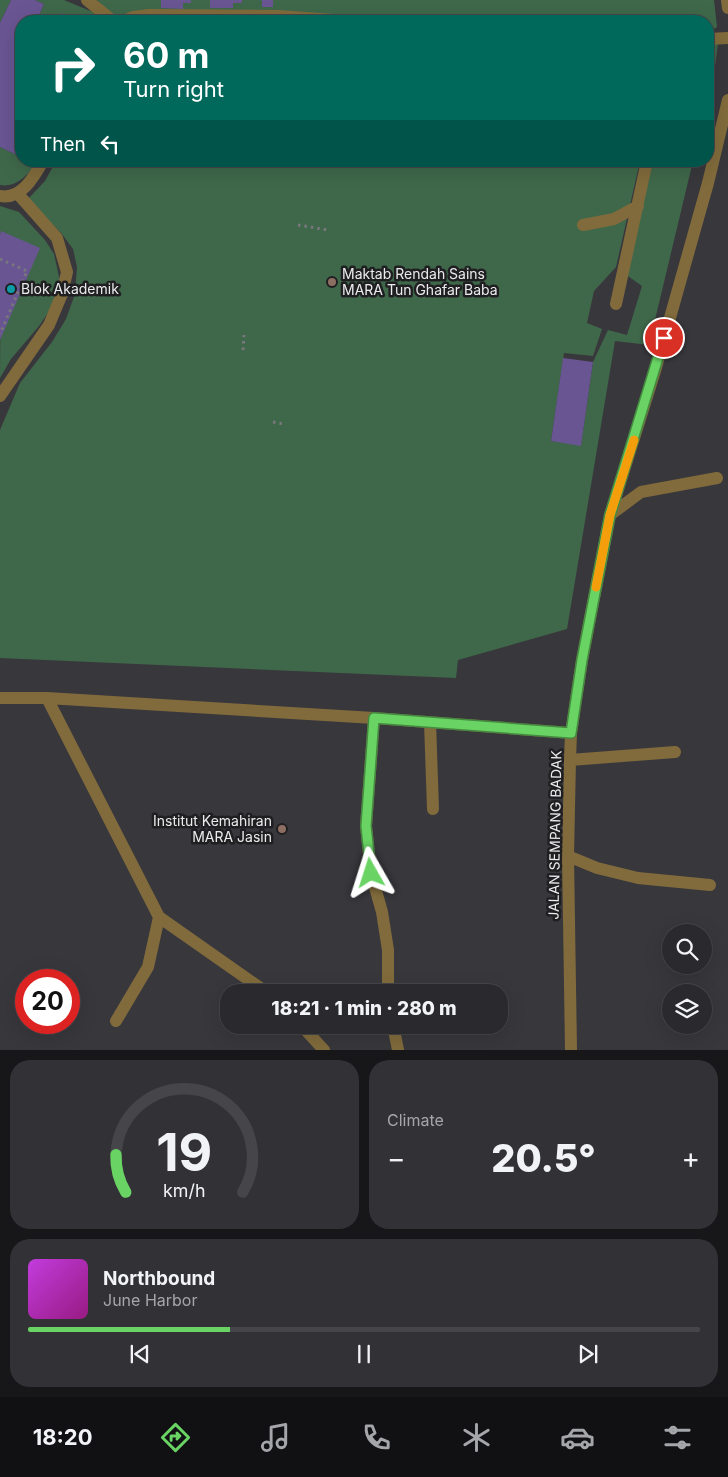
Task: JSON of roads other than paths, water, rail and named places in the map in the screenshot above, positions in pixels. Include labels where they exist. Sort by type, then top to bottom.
[{"type":"street","points":[[86,0],[105,15]]},
{"type":"street","points":[[727,0],[728,8]]},
{"type":"street","points":[[714,39],[728,38]]},
{"type":"street","name":"JALAN SEMPANG BADAK","points":[[714,158],[728,100]]},
{"type":"street","points":[[0,196],[6,198],[18,194],[40,167]]},
{"type":"street","points":[[616,304],[646,167]]},
{"type":"street","name":"JALAN SEMPANG BADAK","points":[[571,1050],[568,856],[570,760],[571,733],[582,660],[610,515],[655,371],[712,167]]},
{"type":"street","points":[[0,396],[49,325],[62,294],[67,272],[57,238],[18,194]]},
{"type":"street","points":[[583,225],[614,219],[638,206]]},
{"type":"street","points":[[610,515],[640,492],[717,478]]},
{"type":"street","points":[[0,698],[47,698],[374,718],[571,733]]},
{"type":"street","points":[[47,698],[159,917],[255,984]]},
{"type":"street","points":[[374,718],[366,826],[371,873],[382,912],[388,950],[388,984]]},
{"type":"street","points":[[430,722],[433,810]]},
{"type":"street","points":[[570,760],[675,752]]},
{"type":"street","points":[[568,856],[597,868],[638,878],[710,885]]},
{"type":"street","points":[[116,1021],[148,967],[159,917]]},
{"type":"street","points":[[309,1034],[324,1050]]},
{"type":"street","points":[[395,1034],[398,1050]]},
{"type":"place","name":"Maktab Rendah Sains MARA Tun Ghafar Baba","points":[[332,282]]},
{"type":"place","name":"Blok Akademik","points":[[11,289]]},
{"type":"place","name":"Institut Kemahiran MARA Jasin","points":[[282,829]]}]
